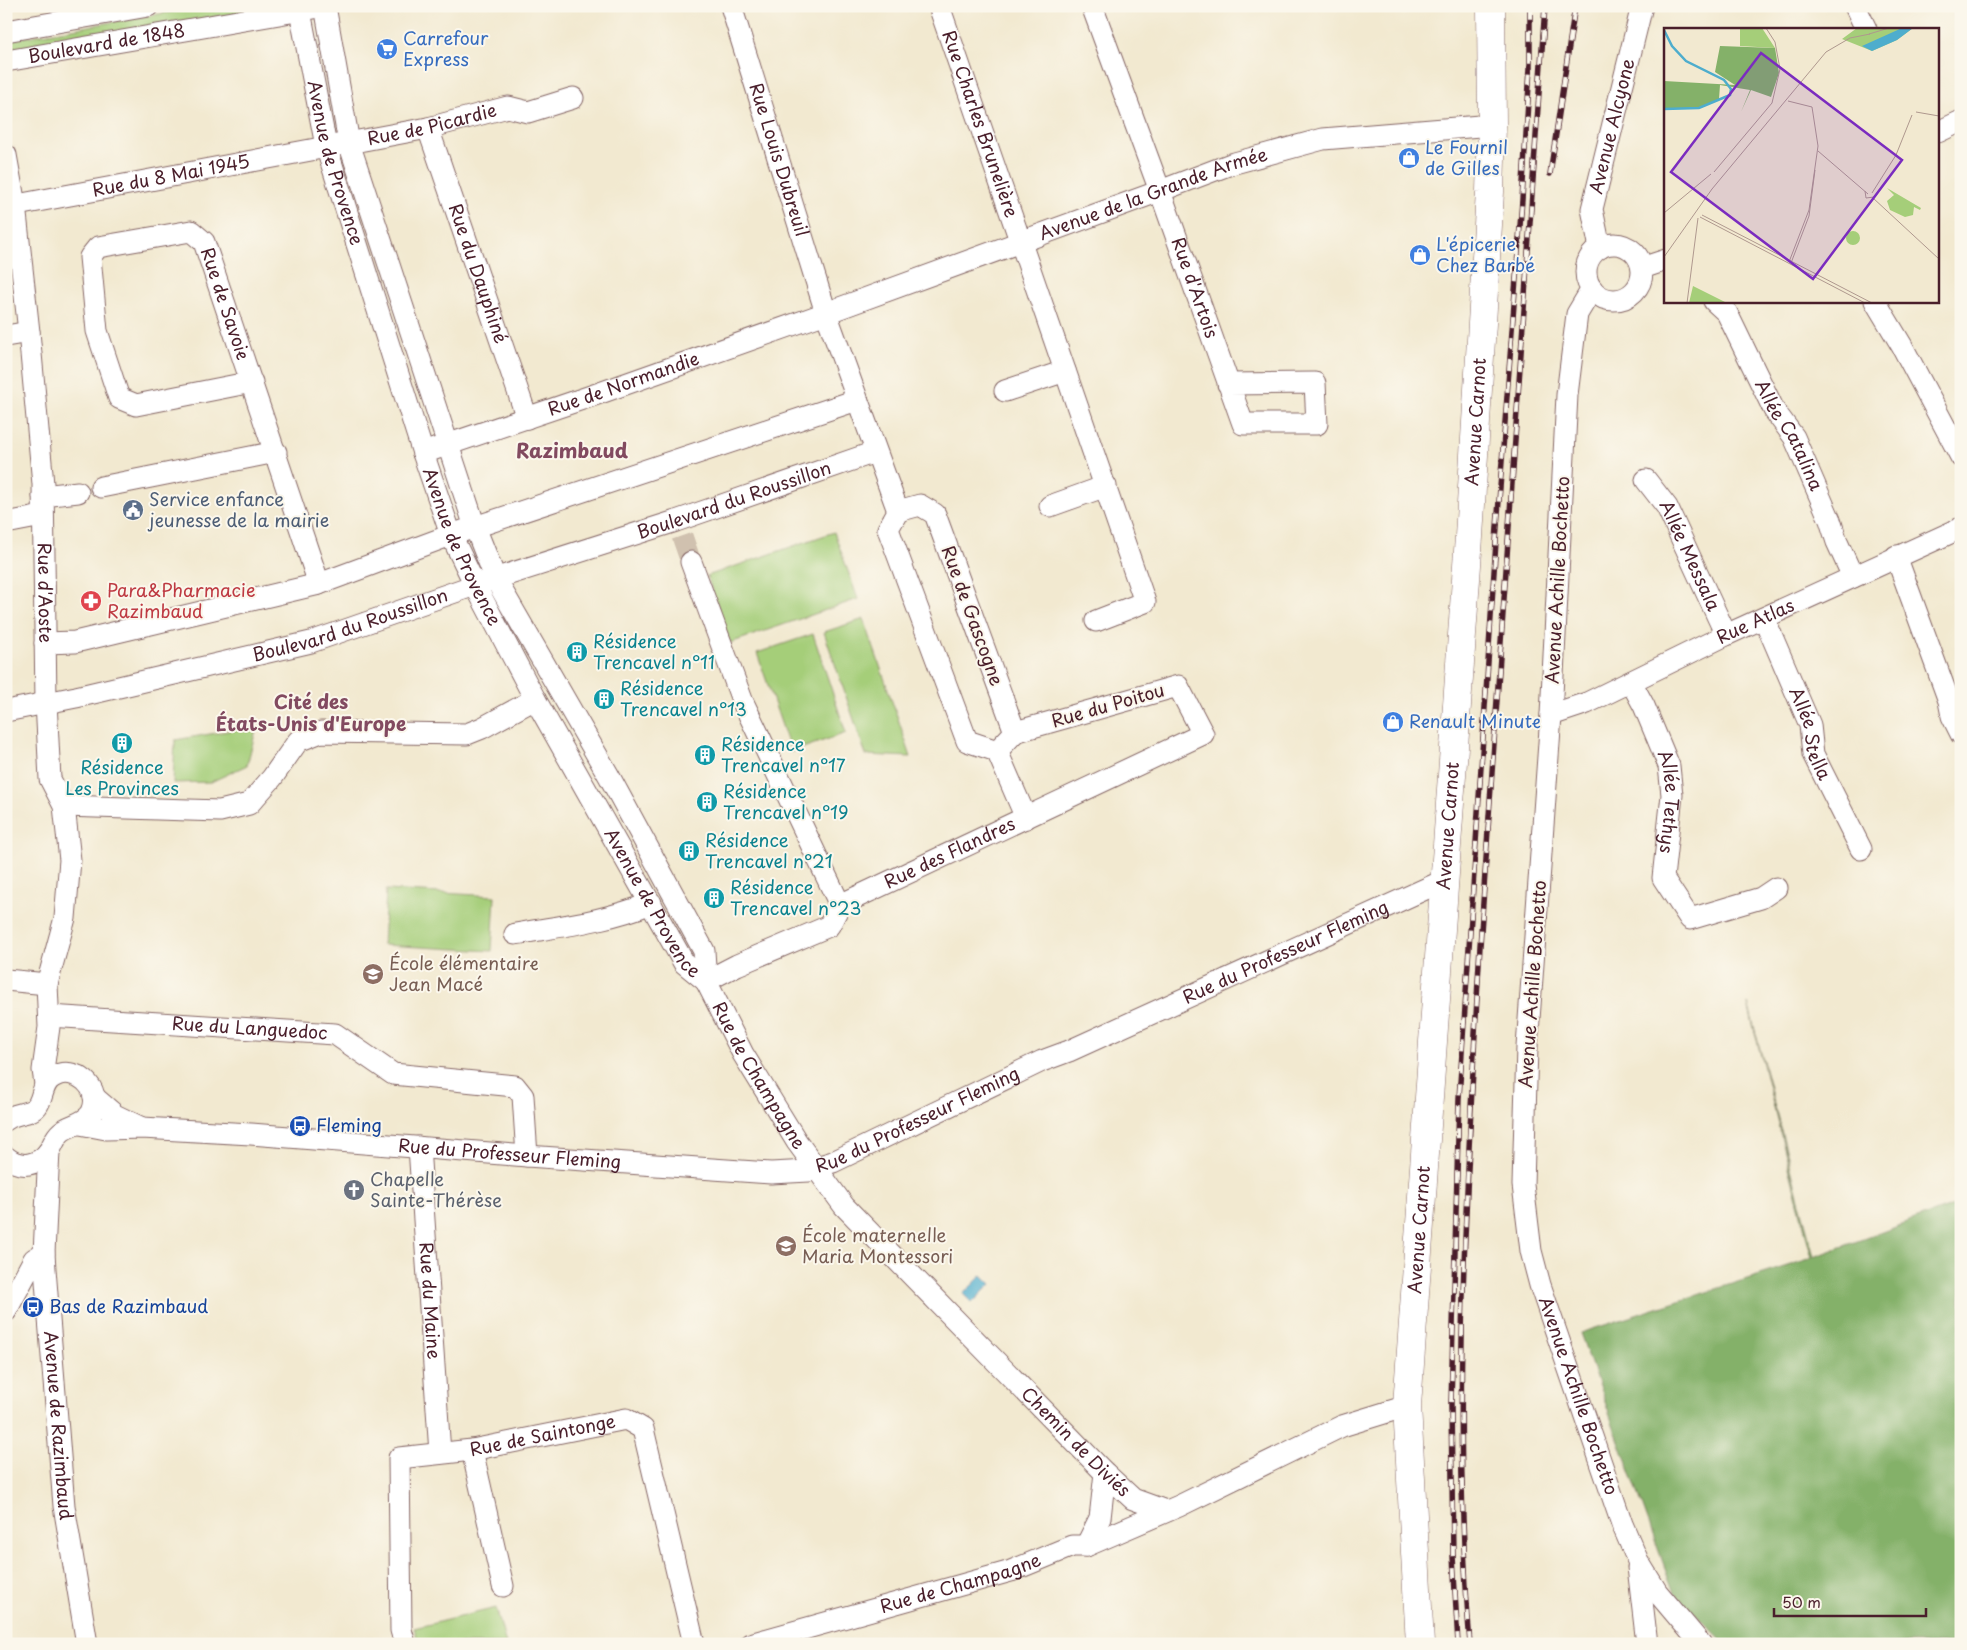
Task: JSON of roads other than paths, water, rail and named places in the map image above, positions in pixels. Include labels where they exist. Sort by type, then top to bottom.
[{"type":"main road","name":"Avenue Carnot","points":[[1420,1644],[1406,1406],[1476,429],[1490,192],[1492,125],[1491,6]]},
{"type":"street","name":"Boulevard de 1848","points":[[6,31],[148,6]]},
{"type":"street","name":"Boulevard de 1848","points":[[6,61],[299,8],[325,6]]},
{"type":"street","name":"Avenue de Provence","points":[[325,6],[349,143],[474,528],[496,580],[609,776],[704,951],[706,981]]},
{"type":"street","name":"Rue Louis Dubreuil","points":[[731,6],[826,313]]},
{"type":"street","name":"Rue Charles Brunelière","points":[[939,6],[1145,602],[1096,621]]},
{"type":"street","name":"Rue d'Artois","points":[[1092,6],[1228,384]]},
{"type":"street","name":"Avenue Alcyone","points":[[1600,248],[1592,209],[1642,6]]},
{"type":"street","points":[[1855,6],[1866,28]]},
{"type":"street","name":"Avenue de Provence","points":[[299,8],[326,146],[423,453],[451,535],[535,699],[684,963],[706,981]]},
{"type":"street","name":"Rue de Picardie","points":[[326,146],[428,128],[508,108],[528,112],[573,98]]},
{"type":"street","name":"Avenue de la Grande Armée","points":[[826,313],[1231,164],[1323,139],[1492,125]]},
{"type":"street","name":"Rue du Dauphiné","points":[[428,128],[527,418]]},
{"type":"street","name":"Rue du 8 Mai 1945","points":[[10,206],[326,146]]},
{"type":"street","name":"Rue d'Aoste","points":[[6,155],[10,206],[29,332],[43,506],[46,702],[50,779],[64,806],[70,860],[65,918],[47,984],[49,1021],[43,1070],[45,1084]]},
{"type":"street","name":"Rue de Savoie","points":[[252,382],[136,405],[119,398],[97,331],[90,257],[98,247],[191,231],[204,242],[252,382],[276,452],[319,584]]},
{"type":"street","points":[[1609,244],[1627,247],[1639,260],[1642,268],[1642,278],[1638,286],[1625,298],[1607,299],[1592,289],[1587,281],[1586,271],[1588,262],[1600,248],[1609,244]]},
{"type":"street","points":[[1642,268],[1664,261]]},
{"type":"street","name":"Avenue Achille Bochetto","points":[[1592,289],[1577,314],[1567,394],[1551,716],[1528,1030],[1523,1185],[1531,1251],[1540,1285],[1622,1524],[1638,1562],[1657,1592],[1701,1644]]},
{"type":"street","name":"Allée Catalina","points":[[1715,302],[1727,313],[1774,410],[1794,437],[1852,577]]},
{"type":"street","points":[[1876,302],[1902,346],[1961,457]]},
{"type":"street","points":[[826,313],[898,511],[888,529],[967,741],[997,752],[1026,818]]},
{"type":"street","name":"Rue de Normandie","points":[[423,453],[448,446],[826,313]]},
{"type":"street","points":[[6,336],[29,332]]},
{"type":"street","points":[[1005,392],[1065,371]]},
{"type":"street","points":[[45,643],[75,642],[319,584],[451,535],[857,400]]},
{"type":"street","points":[[101,487],[276,452]]},
{"type":"street","name":"Boulevard du Roussillon","points":[[6,711],[76,697],[311,642],[475,585],[679,528],[875,452]]},
{"type":"street","name":"Allée Messala","points":[[1646,480],[1667,506],[1726,635]]},
{"type":"street","points":[[1050,506],[1106,486]]},
{"type":"street","points":[[6,523],[78,492]]},
{"type":"street","name":"Rue de Gascogne","points":[[898,511],[920,506],[935,514],[1014,732]]},
{"type":"street","name":"Rue Atlas","points":[[1551,716],[1587,703],[1726,635],[1961,528]]},
{"type":"street","points":[[1896,556],[1950,701],[1952,716],[1961,734]]},
{"type":"street","points":[[691,562],[742,700],[840,905],[829,926],[737,965],[706,981]]},
{"type":"street","name":"Allée Stella","points":[[1764,618],[1810,725],[1813,754],[1861,849]]},
{"type":"street","name":"Allée Tethys","points":[[1631,682],[1644,706],[1669,766],[1672,795],[1663,878],[1690,919],[1761,898],[1776,888]]},
{"type":"street","name":"Rue du Poitou","points":[[1014,732],[1178,686],[1203,734]]},
{"type":"street","points":[[64,806],[220,811],[249,804],[272,778],[298,741],[321,732],[467,734],[482,728],[535,699]]},
{"type":"street","points":[[997,752],[1014,732]]},
{"type":"street","name":"Rue des Flandres","points":[[840,905],[1203,734]]},
{"type":"street","name":"Rue du Professeur Fleming","points":[[80,1124],[106,1129],[142,1128],[251,1134],[771,1173],[809,1171],[816,1166],[833,1162],[1042,1061],[1069,1052],[1444,880]]},
{"type":"street","points":[[515,934],[594,921],[627,913],[651,903]]},
{"type":"street","points":[[6,980],[47,984]]},
{"type":"street","name":"Rue de Champagne","points":[[706,981],[743,1054],[797,1142],[816,1166]]},
{"type":"street","name":"Rue d'Aoste","points":[[49,1021],[59,1063],[89,1084],[94,1097]]},
{"type":"street","name":"Rue du Languedoc","points":[[49,1021],[336,1034],[393,1074],[515,1086],[523,1096],[527,1156]]},
{"type":"street","points":[[8,1116],[29,1112],[37,1106],[45,1084],[54,1076],[71,1073]]},
{"type":"street","points":[[16,1162],[38,1162],[49,1151],[56,1136],[67,1127],[80,1124],[92,1112],[94,1097]]},
{"type":"street","name":"Rue du Professeur Fleming","points":[[94,1097],[115,1115],[142,1128]]},
{"type":"street","name":"Rue du Maine","points":[[419,1147],[440,1453]]},
{"type":"street","name":"Avenue de Razimbaud","points":[[49,1151],[44,1252],[64,1506],[87,1644]]},
{"type":"street","points":[[16,1162],[46,1204]]},
{"type":"street","name":"Chemin de Diviés","points":[[816,1166],[844,1206],[1105,1473],[1133,1499],[1166,1512]]},
{"type":"street","points":[[6,1311],[34,1259],[44,1252]]},
{"type":"street","points":[[1166,1512],[1342,1426],[1406,1406]]},
{"type":"street","name":"Rue de Saintonge","points":[[405,1644],[401,1630],[399,1458],[472,1450],[626,1419],[643,1429],[694,1644]]},
{"type":"street","points":[[472,1450],[503,1586]]},
{"type":"street","points":[[1086,1546],[1100,1518],[1105,1473]]},
{"type":"street","name":"Rue de Champagne","points":[[750,1644],[801,1637],[1011,1571],[1072,1546],[1086,1546],[1166,1512]]},
{"type":"street","points":[[1638,1562],[1647,1644]]},
{"type":"water","points":[[982,1275],[991,1284],[972,1303],[963,1294]]},
{"type":"tunnel","points":[[682,536],[691,562]]},
{"type":"railway","points":[[1458,1644],[1453,1556],[1451,1404],[1459,1098],[1497,527],[1522,200],[1530,68],[1530,6]]},
{"type":"railway","points":[[1470,1644],[1464,1557],[1461,1382],[1466,1207],[1480,946],[1545,6]]},
{"type":"railway","points":[[1550,174],[1575,6]]},
{"type":"place","name":"Carrefour Express","points":[[387,49]]},
{"type":"place","name":"Le Fournil de Gilles","points":[[1409,158]]},
{"type":"place","name":"L'épicerie Chez Barbé","points":[[1420,255]]},
{"type":"place","name":"Service enfance jeunesse de la mairie","points":[[133,510]]},
{"type":"place","name":"Para&Pharmacie Razimbaud","points":[[91,601]]},
{"type":"place","name":"Résidence Trencavel n°11","points":[[577,652]]},
{"type":"place","name":"Résidence Trencavel n°13","points":[[604,699]]},
{"type":"place","name":"Renault Minute","points":[[1393,722]]},
{"type":"place","name":"Résidence Les Provinces","points":[[122,743]]},
{"type":"place","name":"Résidence Trencavel n°17","points":[[705,755]]},
{"type":"place","name":"Résidence Trencavel n°19","points":[[707,802]]},
{"type":"place","name":"Résidence Trencavel n°21","points":[[689,851]]},
{"type":"place","name":"Résidence Trencavel n°23","points":[[714,898]]},
{"type":"place","name":"École élémentaire Jean Macé","points":[[373,974]]},
{"type":"place","name":"Fleming","points":[[300,1126]]},
{"type":"place","name":"Chapelle Sainte-Thérèse","points":[[354,1190]]},
{"type":"place","name":"École maternelle Maria Montessori","points":[[786,1246]]},
{"type":"place","name":"Bas de Razimbaud","points":[[33,1307]]},
{"type":"district","name":"Razimbaud","points":[[572,451]]},
{"type":"district","name":"Cité des États-Unis d'Europe","points":[[311,713]]}]
